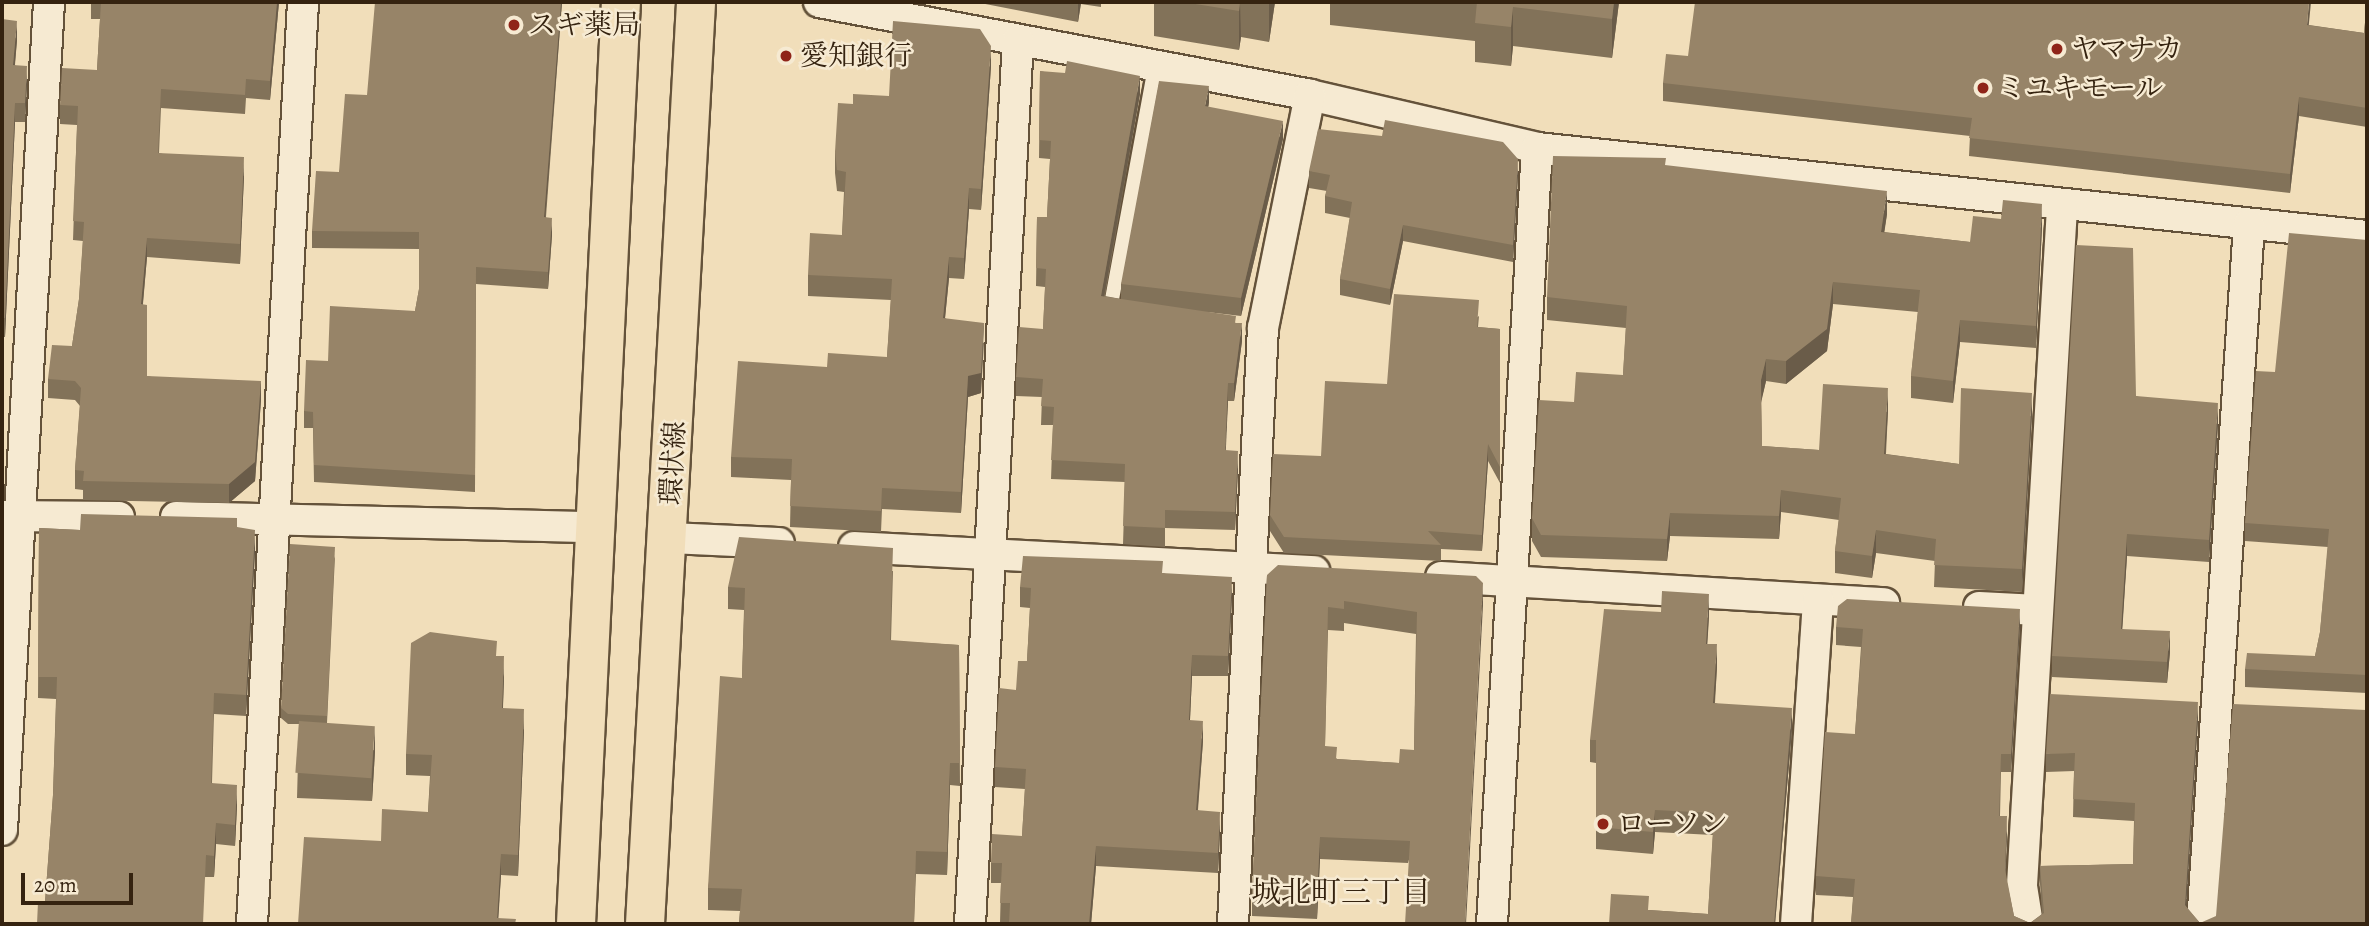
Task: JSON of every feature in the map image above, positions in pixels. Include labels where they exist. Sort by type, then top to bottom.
[{"type":"main road","points":[[576,924],[592,527],[621,2]]},
{"type":"main road","name":"環状線","points":[[645,924],[669,538],[696,2]]},
{"type":"street","points":[[2,830],[10,516],[49,2]]},
{"type":"street","points":[[252,924],[303,2]]},
{"type":"street","points":[[819,2],[1155,68],[1310,95],[1537,148],[2062,208],[2367,236]]},
{"type":"street","points":[[970,924],[1018,40]]},
{"type":"street","points":[[1233,924],[1252,568],[1256,328],[1310,95]]},
{"type":"street","points":[[1492,924],[1515,580],[1537,148]]},
{"type":"street","points":[[2028,924],[2022,885],[2046,695],[2038,610],[2062,208]]},
{"type":"street","points":[[2202,924],[2249,225]]},
{"type":"street","points":[[10,516],[276,517],[592,527]]},
{"type":"street","points":[[669,538],[1349,572]]},
{"type":"street","points":[[1404,575],[1818,600],[2038,610]]},
{"type":"street","points":[[1796,924],[1818,600]]},
{"type":"lane","points":[[1138,313],[1110,310],[1155,68]]},
{"type":"building","points":[[101,2],[277,2],[270,81],[246,79],[245,95],[161,89],[158,153],[244,157],[240,244],[147,238],[141,304],[147,305],[147,376],[261,381],[255,462],[229,484],[83,481],[84,471],[75,470],[81,388],[75,381],[48,379],[52,345],[72,346],[79,299],[84,222],[73,221],[78,106],[60,105],[62,68],[97,70]]},
{"type":"building","points":[[375,2],[561,2],[544,217],[552,218],[548,272],[476,267],[475,475],[314,465],[313,412],[304,411],[306,360],[328,361],[330,306],[415,311],[419,289],[419,232],[312,231],[316,171],[339,172],[345,94],[367,95]]},
{"type":"building","points":[[1183,2],[1240,2],[1239,11]]},
{"type":"building","points":[[1477,2],[1614,2],[1612,19],[1513,7],[1511,27],[1475,23]]},
{"type":"building","name":"ミユキモール","points":[[1695,2],[2309,2],[2307,25],[2364,33],[2367,2],[2367,108],[2299,97],[2290,174],[1969,138],[1972,118],[1663,83],[1666,54],[1688,56]]},
{"type":"building","points":[[2,19],[17,21],[13,65],[27,66],[25,103],[15,103],[5,318],[2,318]]},
{"type":"building","points":[[893,21],[980,29],[991,46],[981,189],[969,188],[964,258],[949,257],[943,318],[984,323],[981,373],[968,376],[961,492],[882,488],[881,511],[790,506],[792,459],[731,457],[738,361],[827,367],[828,353],[887,357],[892,279],[808,275],[810,233],[842,235],[846,172],[837,170],[835,152],[838,103],[853,104],[853,94],[889,96]]},
{"type":"building","points":[[1067,61],[1140,76],[1101,296],[1236,316],[1235,323],[1242,323],[1234,383],[1228,383],[1225,450],[1238,451],[1235,512],[1165,510],[1165,528],[1123,526],[1125,464],[1051,460],[1054,407],[1041,406],[1043,379],[1016,377],[1019,327],[1043,329],[1046,269],[1036,268],[1037,217],[1047,217],[1051,141],[1039,140],[1040,71],[1065,73]]},
{"type":"building","points":[[1159,81],[1209,86],[1205,106],[1283,121],[1241,298],[1121,284]]},
{"type":"building","points":[[1385,120],[1503,142],[1518,159],[1513,245],[1403,225],[1390,289],[1340,279],[1352,202],[1325,196],[1330,175],[1309,171],[1318,129],[1382,136]]},
{"type":"building","points":[[1553,156],[1666,158],[1665,165],[1887,191],[1881,232],[1970,242],[1973,216],[2001,219],[2003,200],[2042,204],[2036,326],[1960,320],[1953,381],[1911,376],[1920,290],[1833,282],[1827,329],[1786,361],[1766,359],[1761,380],[1762,446],[1819,450],[1823,384],[1888,388],[1884,454],[1959,464],[1961,388],[2032,393],[2022,569],[1934,565],[1936,539],[1876,530],[1872,556],[1835,551],[1841,498],[1781,490],[1779,516],[1670,513],[1667,539],[1541,535],[1532,518],[1539,400],[1574,402],[1576,372],[1623,375],[1627,306],[1547,297]]},
{"type":"building","points":[[2289,233],[2367,240],[2367,675],[2245,669],[2247,653],[2315,656],[2320,632],[2329,529],[2245,523],[2256,371],[2275,372]]},
{"type":"building","points":[[2076,245],[2133,248],[2136,396],[2218,403],[2209,540],[2127,534],[2121,629],[2170,631],[2167,662],[2052,656]]},
{"type":"building","points":[[1394,294],[1479,300],[1477,327],[1500,329],[1500,467],[1488,444],[1482,535],[1428,531],[1441,545],[1284,537],[1270,515],[1273,454],[1321,456],[1325,381],[1387,384]]},
{"type":"building","points":[[81,514],[237,518],[237,527],[255,530],[246,695],[214,693],[211,783],[237,785],[235,825],[216,823],[214,856],[206,855],[203,924],[37,924],[38,902],[45,902],[53,795],[57,677],[38,677],[39,528],[80,530]]},
{"type":"building","points":[[739,537],[893,548],[890,640],[959,645],[960,763],[950,763],[947,852],[916,851],[914,924],[739,922],[742,889],[708,888],[720,676],[742,678],[745,588],[728,587]]},
{"type":"building","points":[[290,544],[335,547],[327,716],[288,714],[281,708]]},
{"type":"building","points":[[1023,556],[1163,561],[1162,573],[1232,577],[1228,656],[1192,655],[1189,720],[1203,721],[1196,810],[1220,812],[1218,853],[1096,846],[1089,924],[1009,924],[1010,903],[1000,903],[1002,863],[991,863],[992,834],[1022,836],[1026,769],[995,767],[999,688],[1016,690],[1018,661],[1027,661],[1031,588],[1020,587]]},
{"type":"building","points":[[1278,565],[1476,576],[1483,583],[1465,924],[1405,924],[1410,841],[1320,837],[1317,897],[1252,894],[1267,575]],"holes":[[[1344,601],[1417,612],[1414,750],[1400,749],[1399,763],[1336,759],[1337,747],[1325,746],[1328,607],[1344,609]]]},
{"type":"building","points":[[1662,591],[1709,594],[1706,644],[1717,644],[1713,703],[1792,708],[1774,924],[1609,924],[1611,894],[1649,896],[1648,910],[1708,914],[1714,813],[1655,810],[1653,832],[1596,827],[1596,740],[1590,740],[1604,609],[1661,612]]},
{"type":"building","points":[[1847,599],[2020,609],[2011,754],[2001,754],[1999,816],[2007,816],[2005,869],[2014,916],[2030,923],[2044,913],[2040,866],[2133,864],[2135,803],[2073,799],[2075,753],[2046,754],[2050,694],[2198,702],[2185,905],[2200,923],[2216,916],[2233,704],[2367,709],[2367,924],[1851,924],[1855,879],[1816,876],[1825,732],[1855,734],[1863,629],[1836,627],[1838,606]]},
{"type":"building","points":[[430,632],[497,641],[496,656],[504,656],[502,708],[524,709],[518,855],[501,854],[497,918],[516,919],[515,924],[298,924],[304,837],[381,841],[382,809],[428,812],[432,755],[406,754],[411,643]]},
{"type":"building","points":[[299,721],[375,726],[371,778],[295,773]]},
{"type":"place","name":"スギ薬局","points":[[514,25]]},
{"type":"place","name":"ヤマナカ","points":[[2057,49]]},
{"type":"place","name":"愛知銀行","points":[[786,56]]},
{"type":"place","name":"ミユキモール","points":[[1983,88]]},
{"type":"place","name":"ローソン","points":[[1603,824]]},
{"type":"district","name":"城北町三丁目","points":[[1341,892]]}]
